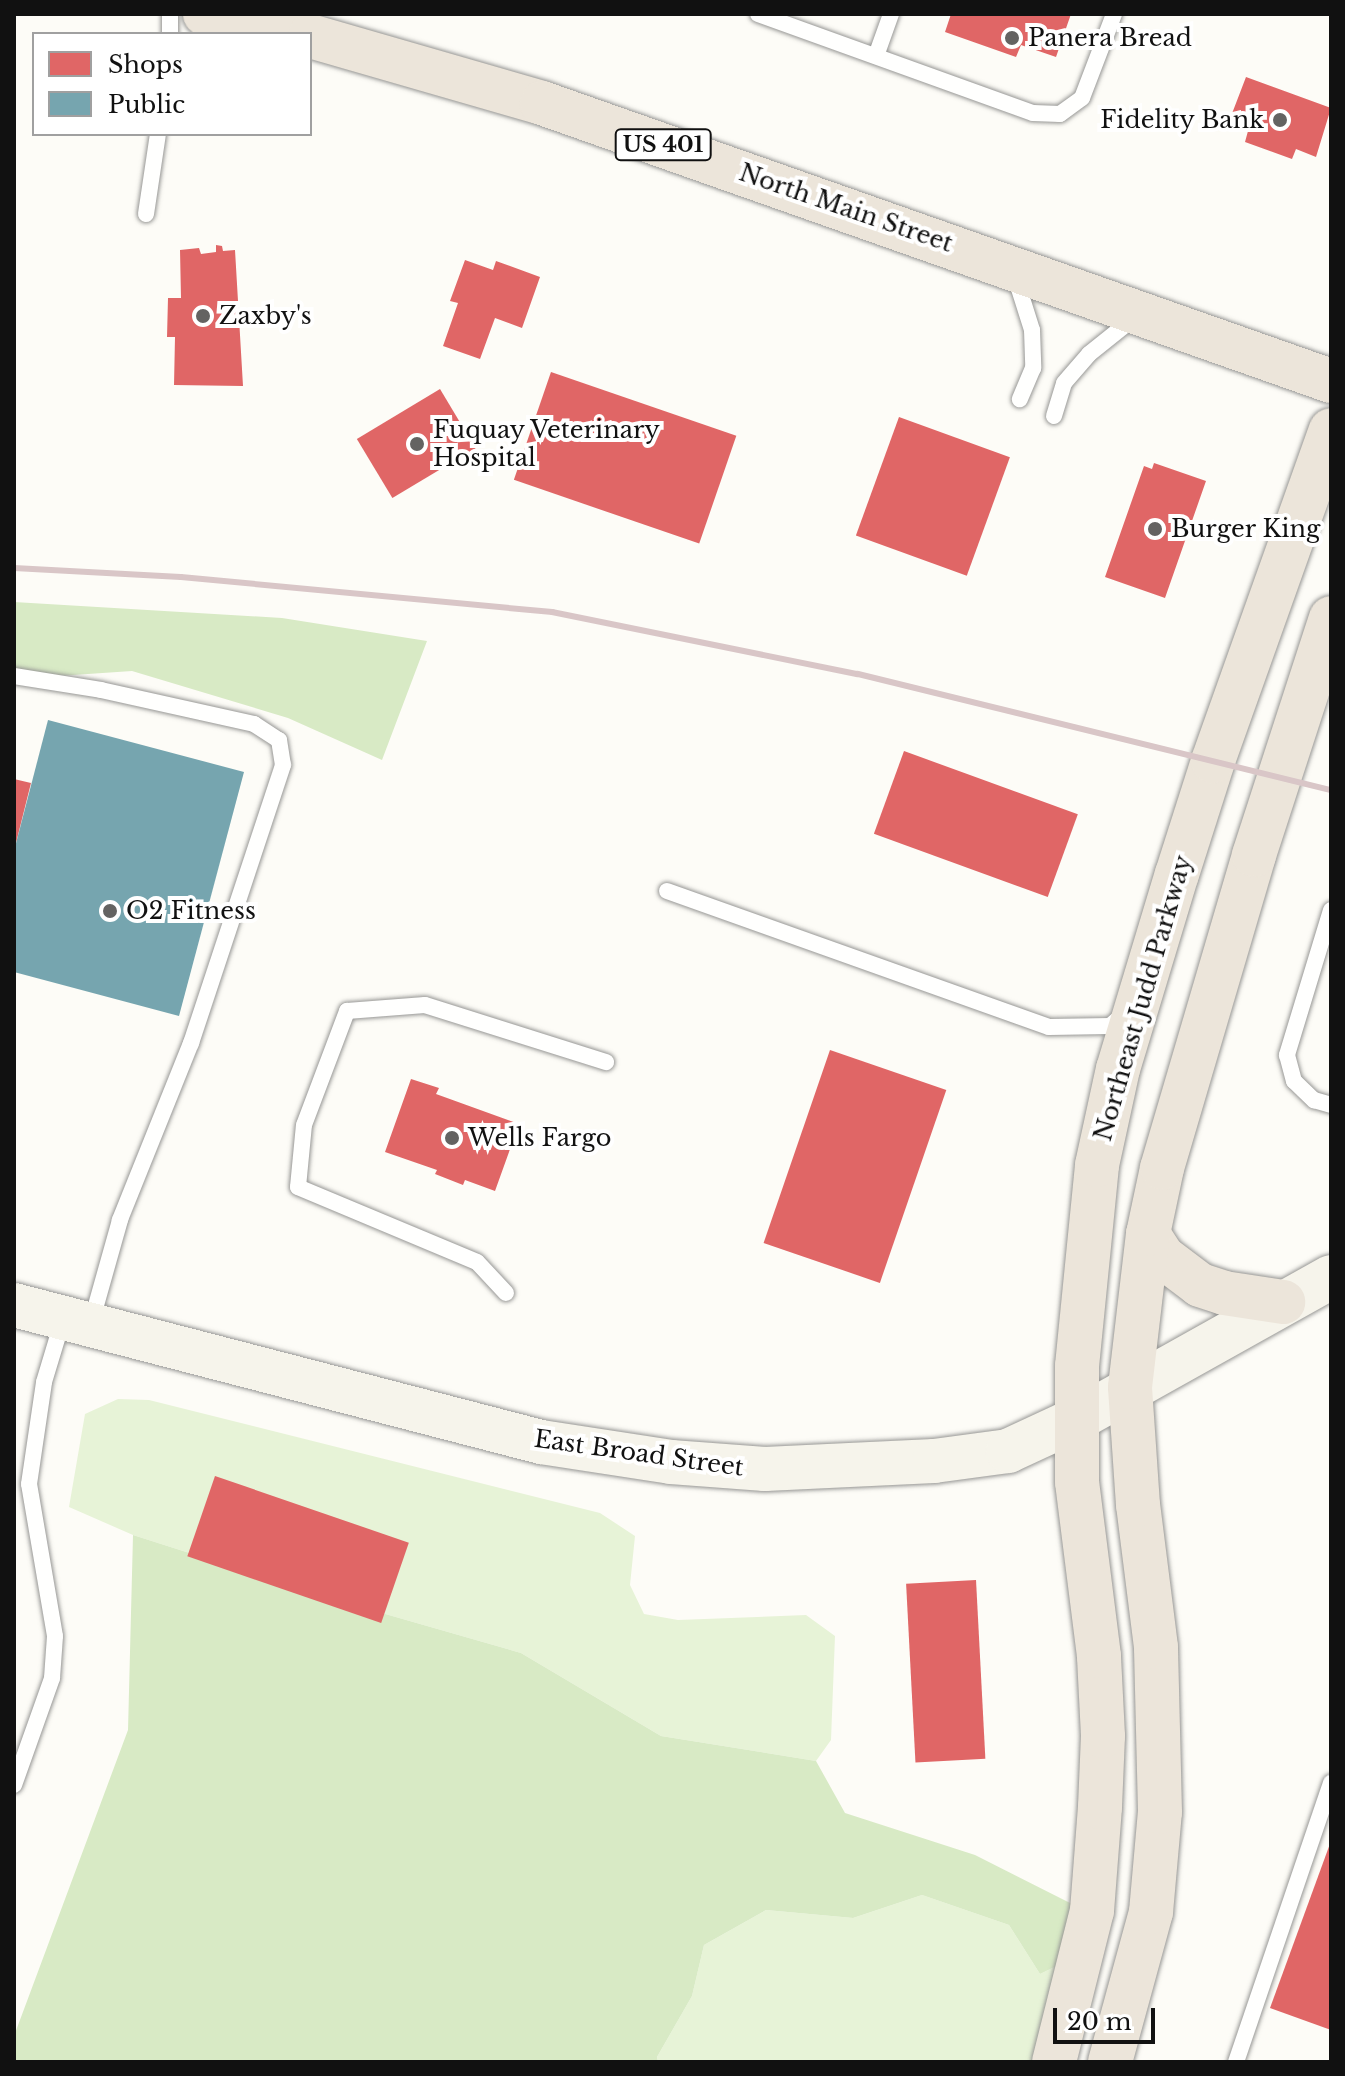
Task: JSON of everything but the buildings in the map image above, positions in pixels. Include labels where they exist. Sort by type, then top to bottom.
[{"type":"highway","points":[[205,14],[290,32]]},
{"type":"highway","name":"North Main Street","points":[[312,37],[542,103],[1012,266],[1331,381]]},
{"type":"highway","name":"Northeast Judd Parkway","points":[[1054,2062],[1092,1911],[1103,1736],[1099,1656],[1078,1497],[1077,1419],[1080,1316],[1097,1165],[1118,1069],[1213,761],[1331,430]]},
{"type":"highway","points":[[1110,2062],[1151,1912],[1161,1799],[1156,1647],[1138,1505],[1130,1387],[1148,1234],[1162,1168],[1254,855],[1331,618]]},
{"type":"highway","points":[[1148,1234],[1163,1257],[1200,1285],[1224,1293],[1283,1302]]},
{"type":"main road","name":"East Broad Street","points":[[14,1305],[541,1442],[671,1462],[765,1469],[934,1461],[1008,1451],[1077,1419],[1331,1277]]},
{"type":"lane","points":[[758,14],[1033,113],[1060,114],[1082,98],[1114,14]]},
{"type":"lane","points":[[876,56],[891,14]]},
{"type":"lane","points":[[146,214],[158,136]]},
{"type":"lane","points":[[1012,266],[1032,330],[1033,368],[1020,399]]},
{"type":"lane","points":[[1054,416],[1064,383],[1089,354],[1141,312]]},
{"type":"lane","points":[[14,676],[101,690],[254,724],[279,740],[283,765],[191,1043],[77,1321],[44,1382],[22,1485],[55,1636],[52,1678],[14,1785]]},
{"type":"lane","points":[[667,891],[1049,1027],[1110,1026],[1137,1003]]},
{"type":"lane","points":[[1331,910],[1287,1055],[1294,1081],[1314,1100],[1331,1105]]},
{"type":"lane","points":[[506,1293],[477,1262],[298,1187],[304,1125],[347,1011],[425,1005],[606,1062]]},
{"type":"lane","points":[[1236,2062],[1331,1783]]},
{"type":"green space","points":[[14,602],[282,618],[427,641],[382,760],[288,718],[132,671],[14,679]]},
{"type":"green space","points":[[118,1399],[149,1400],[600,1513],[635,1536],[630,1585],[644,1614],[678,1620],[806,1615],[835,1636],[831,1740],[816,1761],[661,1736],[521,1653],[333,1599],[133,1535],[69,1507],[85,1414]]},
{"type":"green space","points":[[133,1535],[333,1599],[521,1653],[661,1736],[816,1761],[845,1813],[975,1855],[1076,1906],[1067,1961],[1040,1974],[1009,1925],[922,1895],[853,1918],[766,1910],[704,1945],[692,1996],[657,2057],[658,2062],[14,2062],[14,2036],[128,1730]]},
{"type":"green space","points":[[922,1895],[1009,1925],[1040,1974],[1067,1961],[1032,2062],[658,2062],[657,2057],[692,1996],[704,1945],[766,1910],[853,1918]]},
{"type":"railway","points":[[14,568],[181,577],[552,612],[858,674],[1331,790]]},
{"type":"place","name":"Panera Bread","points":[[1012,38]]},
{"type":"place","name":"Fidelity Bank","points":[[1280,120]]},
{"type":"place","name":"Zaxby's","points":[[203,316]]},
{"type":"place","name":"Fuquay Veterinary Hospital","points":[[417,444]]},
{"type":"place","name":"Burger King","points":[[1155,529]]},
{"type":"place","name":"O2 Fitness","points":[[110,911]]},
{"type":"place","name":"Wells Fargo","points":[[452,1138]]}]
